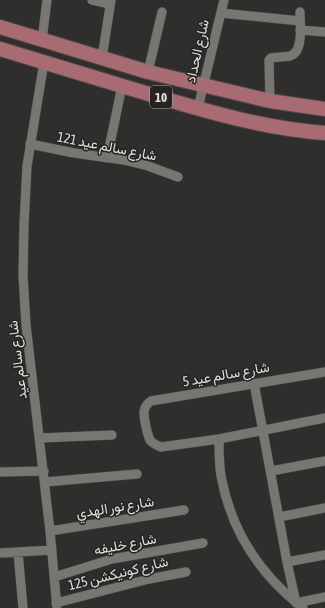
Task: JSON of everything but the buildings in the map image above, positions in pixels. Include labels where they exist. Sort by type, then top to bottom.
[{"type":"main road","name":"10","points":[[0,27],[148,72],[270,101],[325,109]]},
{"type":"main road","name":"10","points":[[0,49],[198,108],[263,125],[325,133]]},
{"type":"street","points":[[42,40],[48,0]]},
{"type":"street","points":[[92,0],[111,2],[102,58]]},
{"type":"street","name":"شارع الحداد","points":[[198,108],[224,0]]},
{"type":"street","points":[[148,72],[162,12]]},
{"type":"street","points":[[221,13],[300,21],[325,32]]},
{"type":"street","points":[[270,101],[269,60],[271,58],[290,56],[296,53],[299,48],[300,21]]},
{"type":"street","name":"شارع سالم عيد","points":[[44,62],[27,166],[23,275],[26,325],[44,471],[56,606]]},
{"type":"street","points":[[107,158],[122,86]]},
{"type":"street","name":"شارع سالم عيد 121","points":[[30,144],[74,154],[107,158],[148,166],[178,177]]},
{"type":"street","name":"شارع سالم عيد 5","points":[[219,439],[161,447],[154,444],[149,439],[144,416],[146,404],[151,401],[325,372]]},
{"type":"street","points":[[254,383],[287,562],[299,605]]},
{"type":"street","points":[[299,605],[264,572],[244,542],[229,509],[220,474],[219,439],[325,418]]},
{"type":"street","points":[[40,438],[112,435]]},
{"type":"street","points":[[271,471],[325,461]]},
{"type":"street","points":[[0,472],[44,471]]},
{"type":"street","points":[[45,482],[137,474]]},
{"type":"street","points":[[279,518],[325,508]]},
{"type":"street","name":"شارع نور الهدي","points":[[50,531],[184,510]]},
{"type":"street","name":"شارع خليفه","points":[[54,577],[112,559],[203,543]]},
{"type":"street","points":[[0,553],[52,550]]},
{"type":"street","points":[[18,552],[23,608]]},
{"type":"street","points":[[287,562],[325,555]]},
{"type":"street","name":"شارع كونيكشن 125","points":[[56,606],[149,578],[186,572]]},
{"type":"street","points":[[299,605],[325,597]]}]
